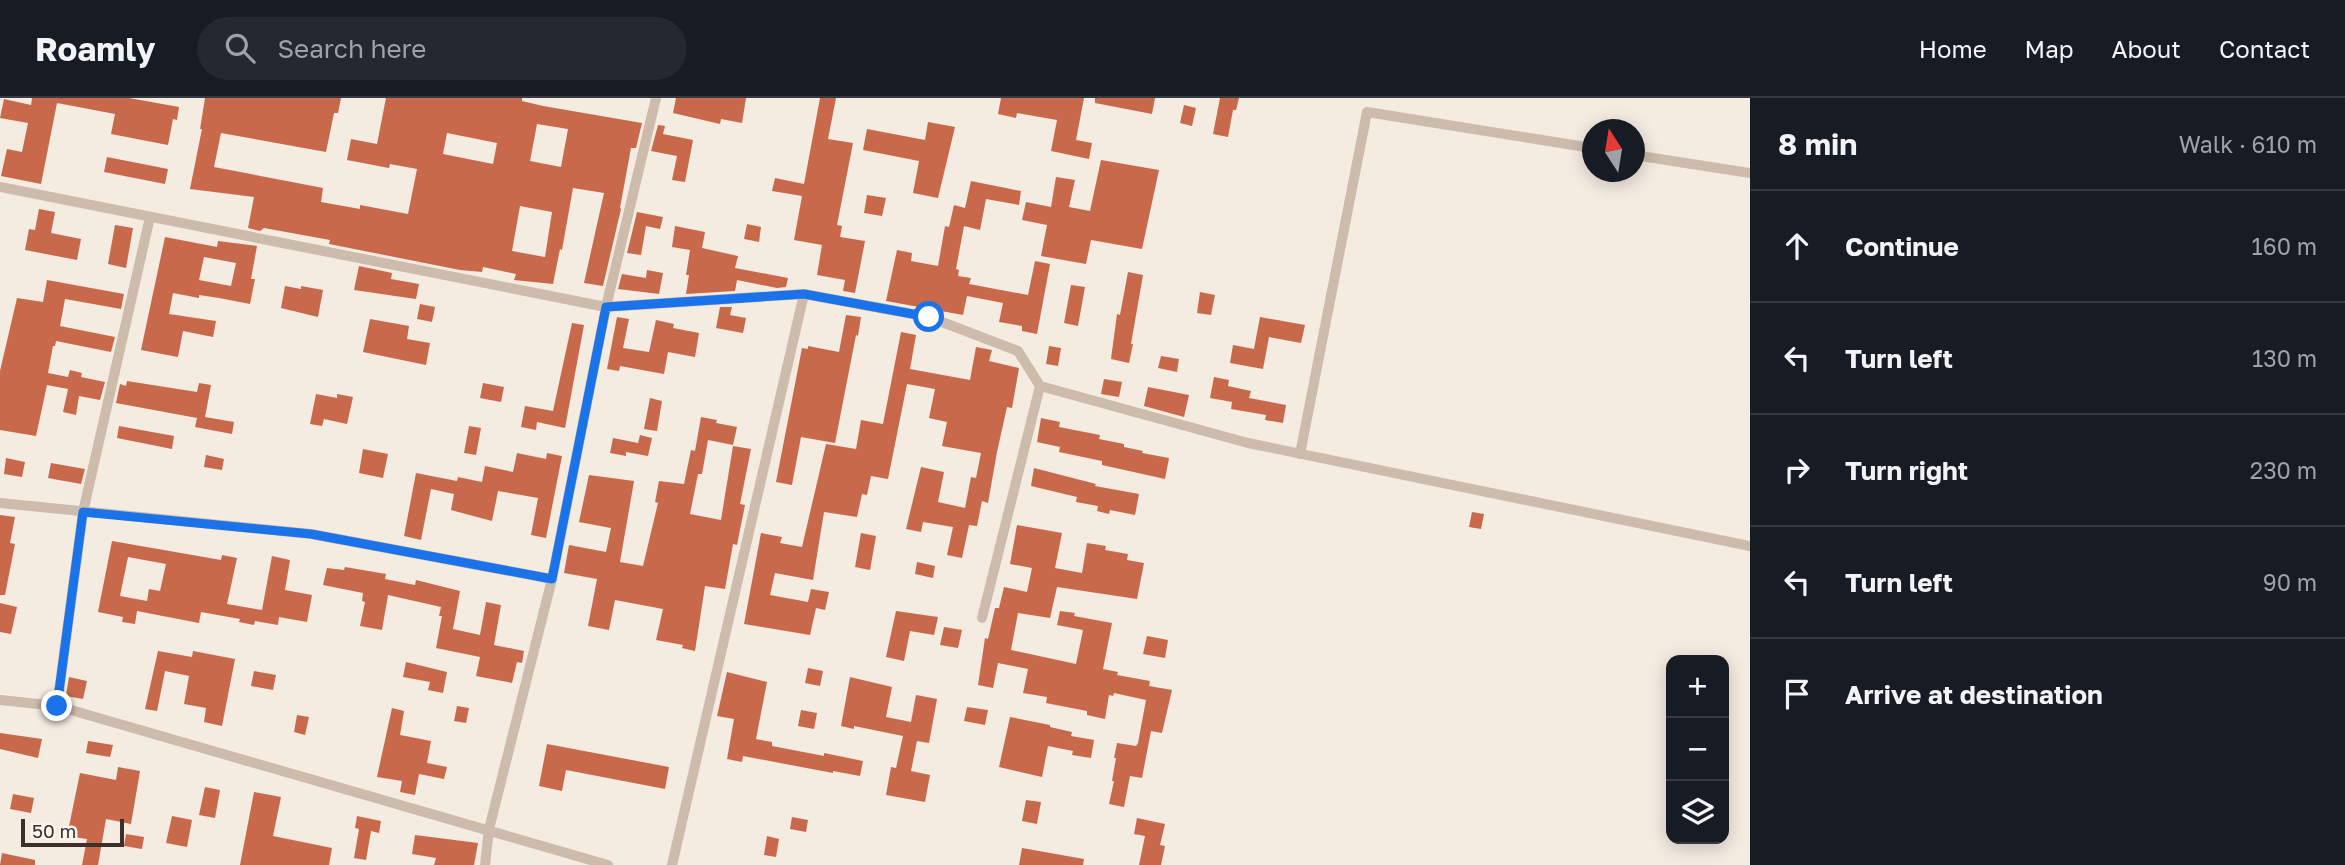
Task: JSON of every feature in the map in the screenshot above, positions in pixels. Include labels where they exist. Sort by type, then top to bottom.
[{"type":"street","points":[[485,865],[489,830],[552,579],[606,307],[656,98]]},
{"type":"street","points":[[1300,454],[1367,112],[1582,146]]},
{"type":"street","points":[[1645,157],[1750,173]]},
{"type":"street","points":[[0,187],[606,307],[804,294],[929,317],[1018,351],[1040,386],[1248,443],[1750,546]]},
{"type":"street","points":[[57,706],[83,512],[150,217]]},
{"type":"street","points":[[672,865],[804,294]]},
{"type":"street","points":[[982,618],[1040,386]]},
{"type":"street","points":[[0,503],[311,534],[552,579]]},
{"type":"street","points":[[0,700],[57,706],[608,865]]},
{"type":"building","points":[[32,98],[58,98],[41,184],[1,176],[7,149],[22,152],[28,123],[0,118],[4,99],[31,105]]},
{"type":"building","points":[[58,98],[129,98],[179,107],[177,120],[173,119],[168,145],[111,134],[115,114],[57,103]]},
{"type":"building","points":[[205,98],[341,98],[338,113],[334,113],[326,152],[221,133],[214,167],[323,188],[321,202],[360,209],[360,205],[408,214],[417,169],[390,164],[389,168],[347,160],[351,139],[377,144],[386,98],[522,98],[522,101],[543,106],[642,123],[636,148],[631,148],[621,209],[603,286],[584,283],[604,193],[573,188],[553,284],[514,280],[516,274],[483,267],[482,272],[460,270],[329,244],[330,240],[264,228],[260,231],[248,228],[254,197],[190,189]],"holes":[[[537,124],[568,129],[561,167],[530,161]],[[447,133],[497,143],[493,164],[443,154]],[[520,206],[552,212],[545,257],[512,251]]]},
{"type":"building","points":[[676,98],[746,98],[742,123],[721,119],[720,124],[673,113]]},
{"type":"building","points":[[820,98],[836,98],[828,139],[853,143],[837,225],[842,226],[840,237],[865,241],[855,293],[843,291],[845,280],[817,275],[822,245],[794,240],[802,196],[772,191],[775,178],[804,184]]},
{"type":"building","points":[[1001,98],[1084,98],[1076,140],[1092,143],[1089,159],[1051,151],[1057,120],[1017,113],[1016,118],[998,114]]},
{"type":"building","points":[[1095,98],[1155,98],[1152,114],[1095,103]]},
{"type":"building","points":[[1220,98],[1239,98],[1236,110],[1233,110],[1228,137],[1213,134]]},
{"type":"building","points":[[1184,105],[1196,108],[1192,126],[1180,123]]},
{"type":"building","points":[[928,122],[955,127],[938,198],[913,193],[919,161],[863,150],[867,129],[925,140]]},
{"type":"building","points":[[658,125],[665,126],[663,134],[693,140],[685,182],[672,180],[677,156],[651,151]]},
{"type":"building","points":[[107,157],[168,169],[165,184],[104,172]]},
{"type":"building","points":[[1101,160],[1159,170],[1142,249],[1091,240],[1086,264],[1041,256],[1047,225],[1022,220],[1026,202],[1051,207],[1056,177],[1075,180],[1069,207],[1090,211]]},
{"type":"building","points":[[971,181],[1021,191],[1019,205],[986,199],[980,230],[964,226],[956,269],[959,270],[958,276],[971,278],[969,284],[1028,295],[1035,261],[1050,264],[1037,334],[1022,331],[1022,326],[999,322],[1003,303],[967,296],[963,315],[886,301],[897,250],[912,253],[911,261],[938,266],[945,226],[949,227],[954,205],[965,208]]},
{"type":"building","points":[[867,195],[886,198],[882,216],[864,213]]},
{"type":"building","points":[[39,209],[55,212],[51,233],[81,239],[77,260],[25,250],[29,229],[35,230]]},
{"type":"building","points":[[637,212],[663,217],[660,229],[646,226],[641,255],[627,253]]},
{"type":"building","points":[[747,224],[761,227],[759,242],[744,239]]},
{"type":"building","points":[[115,225],[133,228],[126,268],[108,264]]},
{"type":"building","points":[[675,226],[705,232],[702,248],[738,256],[735,268],[788,278],[786,287],[777,288],[737,280],[735,291],[686,294],[690,250],[672,247]]},
{"type":"building","points":[[165,237],[217,247],[218,241],[257,246],[250,304],[173,293],[169,314],[216,321],[213,337],[183,331],[178,357],[141,350]],"holes":[[[204,257],[236,263],[231,286],[199,280]]]},
{"type":"building","points":[[359,266],[392,273],[391,279],[419,284],[416,299],[354,290]]},
{"type":"building","points":[[647,270],[663,273],[659,294],[618,289],[622,274],[646,278]]},
{"type":"building","points":[[1128,272],[1143,275],[1129,363],[1111,359],[1117,314],[1120,315]]},
{"type":"building","points":[[47,280],[124,294],[121,309],[65,299],[60,326],[115,337],[111,352],[56,341],[53,346],[48,373],[68,377],[70,370],[82,373],[81,377],[105,382],[100,400],[79,396],[76,415],[63,412],[68,389],[47,385],[36,436],[0,430],[0,371],[17,298],[43,302]]},
{"type":"building","points":[[1071,285],[1085,287],[1078,326],[1064,323]]},
{"type":"building","points":[[285,286],[323,290],[318,317],[281,308]]},
{"type":"building","points":[[1200,292],[1215,295],[1211,315],[1197,313]]},
{"type":"building","points":[[420,304],[435,307],[432,322],[417,319]]},
{"type":"building","points":[[720,307],[732,307],[730,315],[746,318],[743,333],[716,328]]},
{"type":"building","points":[[846,315],[861,317],[835,443],[801,437],[792,485],[776,482],[802,348],[808,349],[808,346],[839,352]]},
{"type":"building","points":[[617,317],[629,319],[623,348],[649,352],[656,320],[674,324],[673,328],[699,333],[695,357],[668,352],[664,374],[620,366],[619,371],[607,369]]},
{"type":"building","points":[[1260,317],[1305,325],[1301,343],[1269,337],[1263,369],[1230,363],[1233,345],[1254,349]]},
{"type":"building","points":[[370,319],[409,326],[407,339],[430,343],[426,365],[363,352]]},
{"type":"building","points":[[572,323],[584,325],[565,428],[537,422],[536,430],[521,427],[525,406],[553,411]]},
{"type":"building","points":[[901,332],[916,335],[910,369],[970,380],[976,347],[992,350],[989,361],[1019,368],[1012,408],[1007,407],[988,503],[982,501],[977,526],[969,525],[962,558],[947,555],[953,527],[923,522],[921,532],[906,529],[921,467],[944,472],[938,502],[965,508],[971,477],[976,478],[981,453],[942,446],[947,422],[929,418],[935,389],[907,384],[888,479],[871,476],[867,495],[862,494],[857,517],[824,512],[813,580],[775,573],[770,595],[808,602],[811,589],[829,592],[825,610],[816,608],[810,635],[744,624],[761,533],[782,537],[780,543],[802,547],[826,444],[856,449],[861,420],[883,424]]},
{"type":"building","points":[[1049,346],[1061,348],[1058,366],[1046,364]]},
{"type":"building","points":[[1161,356],[1179,359],[1177,372],[1158,368]]},
{"type":"building","points":[[1214,377],[1229,380],[1228,386],[1251,391],[1249,398],[1286,405],[1283,423],[1265,420],[1266,415],[1231,409],[1232,402],[1210,398]]},
{"type":"building","points":[[1104,379],[1122,382],[1119,397],[1101,394]]},
{"type":"building","points":[[127,381],[197,392],[199,383],[211,385],[205,417],[234,422],[232,434],[195,427],[197,418],[116,403],[120,384],[126,386]]},
{"type":"building","points":[[483,383],[504,387],[501,402],[480,398]]},
{"type":"building","points":[[1148,387],[1189,395],[1184,417],[1144,406]]},
{"type":"building","points":[[316,394],[337,398],[337,394],[353,397],[347,424],[324,419],[322,426],[310,424]]},
{"type":"building","points":[[650,398],[662,401],[657,431],[644,429]]},
{"type":"building","points":[[701,417],[737,427],[733,445],[708,440],[702,474],[698,474],[690,514],[721,520],[733,446],[751,449],[740,504],[745,505],[737,545],[733,544],[725,589],[705,586],[695,651],[682,648],[683,645],[656,640],[663,609],[615,600],[609,630],[588,626],[597,579],[564,573],[569,545],[606,552],[611,528],[579,522],[589,475],[634,481],[620,562],[643,566],[658,503],[655,502],[659,481],[684,484],[691,450],[695,451]]},
{"type":"building","points":[[1041,418],[1060,422],[1059,427],[1100,435],[1099,439],[1124,444],[1124,447],[1143,451],[1142,453],[1169,458],[1165,479],[1102,465],[1102,461],[1059,452],[1060,447],[1037,442]]},
{"type":"building","points":[[119,426],[174,436],[172,449],[117,438]]},
{"type":"building","points":[[469,426],[481,428],[476,455],[464,453]]},
{"type":"building","points":[[640,435],[652,438],[648,456],[626,452],[626,456],[610,453],[613,438],[638,443]]},
{"type":"building","points":[[363,449],[388,454],[383,478],[359,473]]},
{"type":"building","points":[[517,453],[546,459],[547,453],[562,456],[546,538],[531,535],[538,498],[498,491],[492,521],[451,510],[454,494],[431,489],[421,540],[404,536],[416,473],[457,481],[458,477],[482,482],[485,466],[513,472]]},
{"type":"building","points":[[206,455],[224,459],[222,470],[204,467]]},
{"type":"building","points":[[6,458],[25,462],[22,477],[4,474]]},
{"type":"building","points":[[51,463],[85,469],[81,484],[48,478]]},
{"type":"building","points":[[1034,468],[1096,484],[1095,486],[1139,494],[1135,515],[1110,510],[1109,514],[1097,511],[1098,506],[1076,502],[1077,497],[1031,486]]},
{"type":"building","points":[[1472,512],[1484,514],[1481,529],[1469,527]]},
{"type":"building","points":[[0,515],[15,517],[10,543],[15,544],[5,595],[0,595]]},
{"type":"building","points":[[1017,525],[1062,533],[1055,568],[1082,573],[1087,543],[1106,546],[1105,550],[1128,554],[1127,560],[1144,563],[1137,599],[1057,587],[1050,618],[1018,613],[1011,650],[1076,664],[1083,630],[1057,625],[1060,611],[1075,613],[1074,616],[1112,623],[1103,669],[1118,672],[1117,675],[1150,681],[1149,686],[1172,690],[1162,733],[1151,731],[1142,778],[1130,776],[1124,807],[1109,804],[1117,743],[1136,746],[1146,700],[1114,693],[1113,696],[1109,695],[1105,719],[1087,715],[1087,711],[1046,703],[1047,697],[1023,693],[1028,669],[998,663],[993,688],[978,685],[985,638],[988,639],[995,608],[999,608],[1004,587],[1027,592],[1032,568],[1010,564]]},
{"type":"building","points":[[861,533],[876,536],[870,570],[855,567]]},
{"type":"building","points":[[112,541],[221,560],[222,555],[237,558],[227,604],[262,610],[272,556],[290,560],[285,590],[312,595],[307,622],[279,617],[278,625],[255,621],[254,625],[239,622],[240,619],[201,612],[199,623],[137,611],[135,624],[122,622],[123,617],[98,612]],"holes":[[[128,557],[166,564],[160,591],[149,589],[147,601],[120,596]]]},
{"type":"building","points":[[917,562],[935,566],[933,578],[915,574]]},
{"type":"building","points":[[345,567],[386,574],[385,579],[415,585],[416,580],[460,591],[453,629],[480,635],[486,602],[501,605],[494,645],[524,651],[522,663],[517,662],[512,683],[476,676],[480,657],[436,648],[441,607],[388,595],[382,630],[360,626],[365,602],[362,601],[363,593],[323,585],[327,568],[344,570]]},
{"type":"building","points":[[0,603],[17,607],[11,634],[0,632]]},
{"type":"building","points":[[896,611],[938,617],[934,635],[910,631],[904,661],[886,657]]},
{"type":"building","points":[[944,627],[962,630],[958,648],[940,645]]},
{"type":"building","points":[[1147,636],[1168,640],[1165,658],[1143,654]]},
{"type":"building","points":[[158,651],[192,657],[193,651],[235,659],[222,726],[204,722],[206,708],[184,704],[189,676],[165,671],[157,711],[145,709]]},
{"type":"building","points":[[406,662],[447,672],[443,693],[428,690],[430,682],[403,677]]},
{"type":"building","points":[[808,668],[823,671],[820,686],[805,683]]},
{"type":"building","points":[[254,671],[276,675],[273,690],[251,686]]},
{"type":"building","points":[[727,672],[767,682],[756,739],[772,742],[772,746],[863,761],[860,776],[743,756],[742,762],[727,759],[734,719],[717,716]]},
{"type":"building","points":[[69,677],[87,681],[83,699],[66,696]]},
{"type":"building","points":[[850,677],[892,687],[886,717],[911,722],[916,695],[937,699],[929,743],[917,741],[911,771],[930,775],[925,802],[886,795],[891,767],[896,768],[903,736],[841,726]]},
{"type":"building","points":[[457,706],[469,708],[466,723],[454,721]]},
{"type":"building","points":[[967,707],[988,710],[985,725],[964,721]]},
{"type":"building","points":[[392,708],[404,711],[400,735],[431,741],[427,763],[447,767],[444,779],[419,774],[415,795],[400,792],[402,781],[377,777]]},
{"type":"building","points":[[801,710],[817,713],[814,729],[798,726]]},
{"type":"building","points":[[297,715],[309,717],[305,735],[294,732]]},
{"type":"building","points":[[1010,717],[1050,725],[1072,732],[1071,736],[1094,740],[1091,758],[1072,755],[1073,751],[1048,746],[1042,777],[999,767]]},
{"type":"building","points":[[0,733],[42,739],[38,758],[0,749]]},
{"type":"building","points":[[88,741],[113,745],[110,757],[86,753]]},
{"type":"building","points":[[547,744],[669,767],[665,789],[566,770],[562,791],[539,786]]},
{"type":"building","points":[[118,767],[140,771],[131,824],[106,819],[98,865],[82,865],[87,839],[67,836],[80,773],[116,780]]},
{"type":"building","points":[[205,787],[220,790],[215,818],[199,815]]},
{"type":"building","points":[[254,792],[281,797],[273,836],[332,848],[329,865],[240,865]]},
{"type":"building","points":[[13,794],[34,798],[31,813],[10,809]]},
{"type":"building","points":[[1026,800],[1041,802],[1037,824],[1022,821]]},
{"type":"building","points":[[172,816],[192,820],[187,847],[166,843]]},
{"type":"building","points":[[357,816],[381,821],[379,833],[371,831],[366,860],[354,858],[359,829],[355,828]]},
{"type":"building","points":[[792,817],[808,820],[806,832],[790,829]]},
{"type":"building","points":[[1137,818],[1165,824],[1160,845],[1165,846],[1161,865],[1139,865],[1145,836],[1134,834]]},
{"type":"building","points":[[126,834],[144,837],[142,849],[124,846]]},
{"type":"building","points":[[415,835],[478,843],[474,865],[434,865],[436,858],[412,854]]},
{"type":"building","points":[[767,836],[779,839],[776,857],[764,855]]},
{"type":"building","points":[[1022,848],[1084,859],[1083,865],[1019,865]]},
{"type":"building","points":[[2,853],[35,860],[35,865],[0,865]]},
{"type":"route","points":[[57,706],[83,512],[311,534],[552,579],[606,307],[804,294],[929,317]]}]
